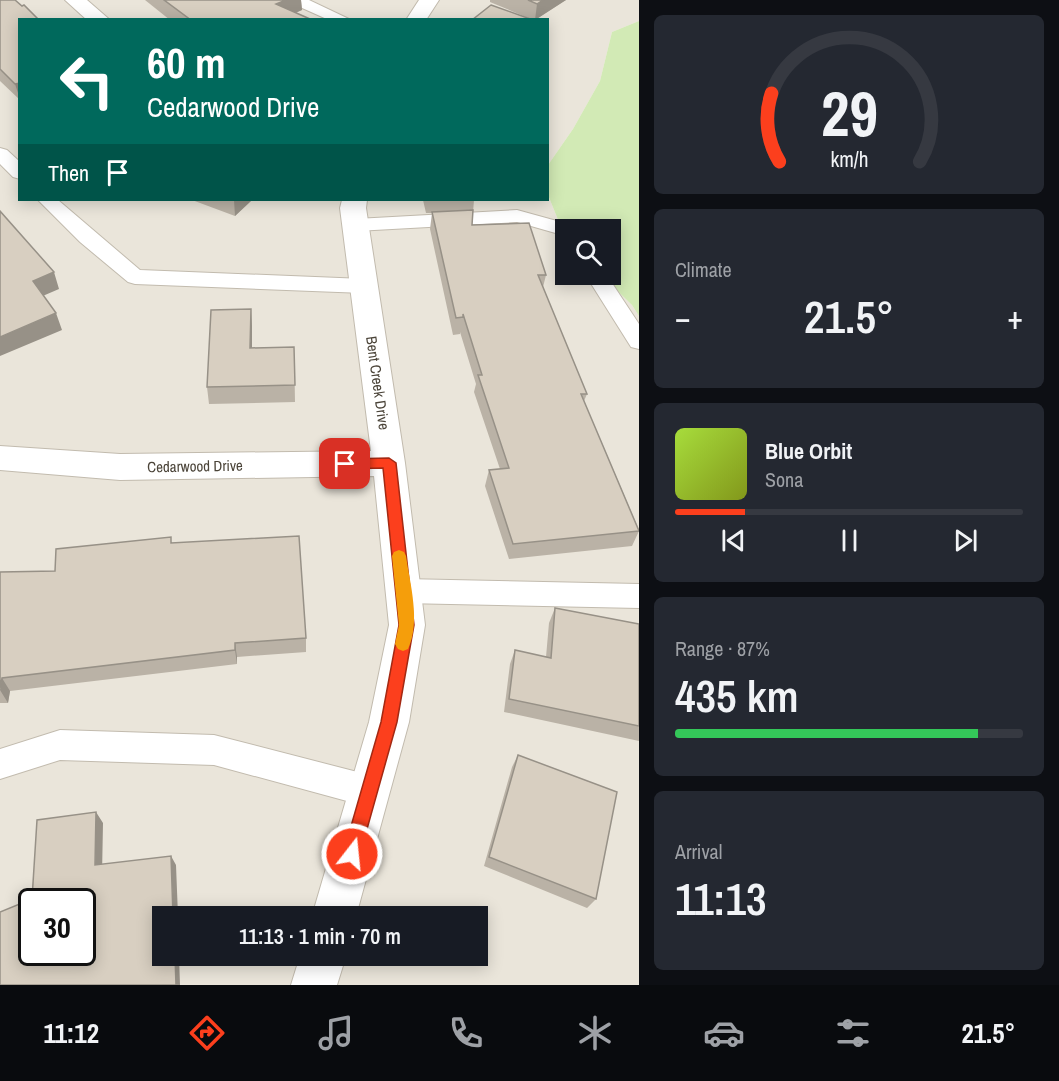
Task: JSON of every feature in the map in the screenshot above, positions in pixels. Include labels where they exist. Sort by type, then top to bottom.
[{"type":"street","points":[[75,0],[98,18]]},
{"type":"street","points":[[417,18],[429,0]]},
{"type":"street","name":"Bent Creek Drive","points":[[337,906],[389,722],[406,625],[389,463],[355,212]]},
{"type":"street","name":"Cedarwood Drive","points":[[0,458],[120,467],[389,463]]},
{"type":"street","points":[[314,985],[320,966]]},
{"type":"lane","points":[[296,0],[339,18]]},
{"type":"lane","points":[[0,154],[18,171]]},
{"type":"lane","points":[[48,201],[135,278],[364,286]]},
{"type":"lane","points":[[355,212],[517,216],[555,226]]},
{"type":"lane","points":[[602,285],[639,341]]},
{"type":"lane","points":[[403,591],[639,596]]},
{"type":"lane","points":[[0,764],[60,745],[214,750],[369,791]]},
{"type":"shaded area","points":[[0,0],[639,0],[639,21],[612,32],[600,81],[573,129],[549,164],[549,18],[18,18],[18,201],[549,201],[549,197],[558,219],[555,219],[555,285],[611,285],[632,305],[639,316],[639,985],[0,985]]},
{"type":"green space","points":[[639,21],[639,316],[632,305],[611,285],[621,285],[621,219],[558,219],[549,197],[549,164],[573,129],[600,81],[612,32]]},
{"type":"building","points":[[0,0],[15,0],[22,6],[24,5],[37,18],[18,18],[18,83],[15,84],[0,69]]},
{"type":"building","points":[[164,0],[286,0],[276,4],[308,18],[188,18]]},
{"type":"building","points":[[528,0],[543,0],[537,4]]},
{"type":"building","points":[[491,5],[527,18],[475,18]]},
{"type":"building","points":[[473,210],[472,225],[529,223],[546,275],[538,275],[587,394],[581,394],[639,531],[513,544],[489,470],[509,468],[478,375],[482,375],[463,314],[463,317],[456,318],[432,212]]},
{"type":"building","points":[[0,211],[54,272],[33,281],[56,313],[0,337]]},
{"type":"building","points":[[251,309],[250,348],[294,347],[295,385],[207,387],[211,310]]},
{"type":"building","points":[[299,536],[306,638],[235,643],[235,650],[2,678],[0,688],[0,572],[55,571],[56,549],[171,537],[171,543]]},
{"type":"building","points":[[555,608],[639,624],[639,726],[509,699],[515,650],[551,658]]},
{"type":"building","points":[[518,755],[617,792],[596,899],[489,857]]},
{"type":"building","points":[[96,812],[95,865],[171,856],[173,906],[152,906],[152,966],[175,966],[176,985],[0,985],[0,912],[18,905],[18,966],[96,966],[96,888],[33,888],[37,820]]},
{"type":"slow traffic","points":[[399,556],[406,625],[403,644]]},
{"type":"route","points":[[345,464],[389,463],[406,625],[389,722],[352,854]]}]
